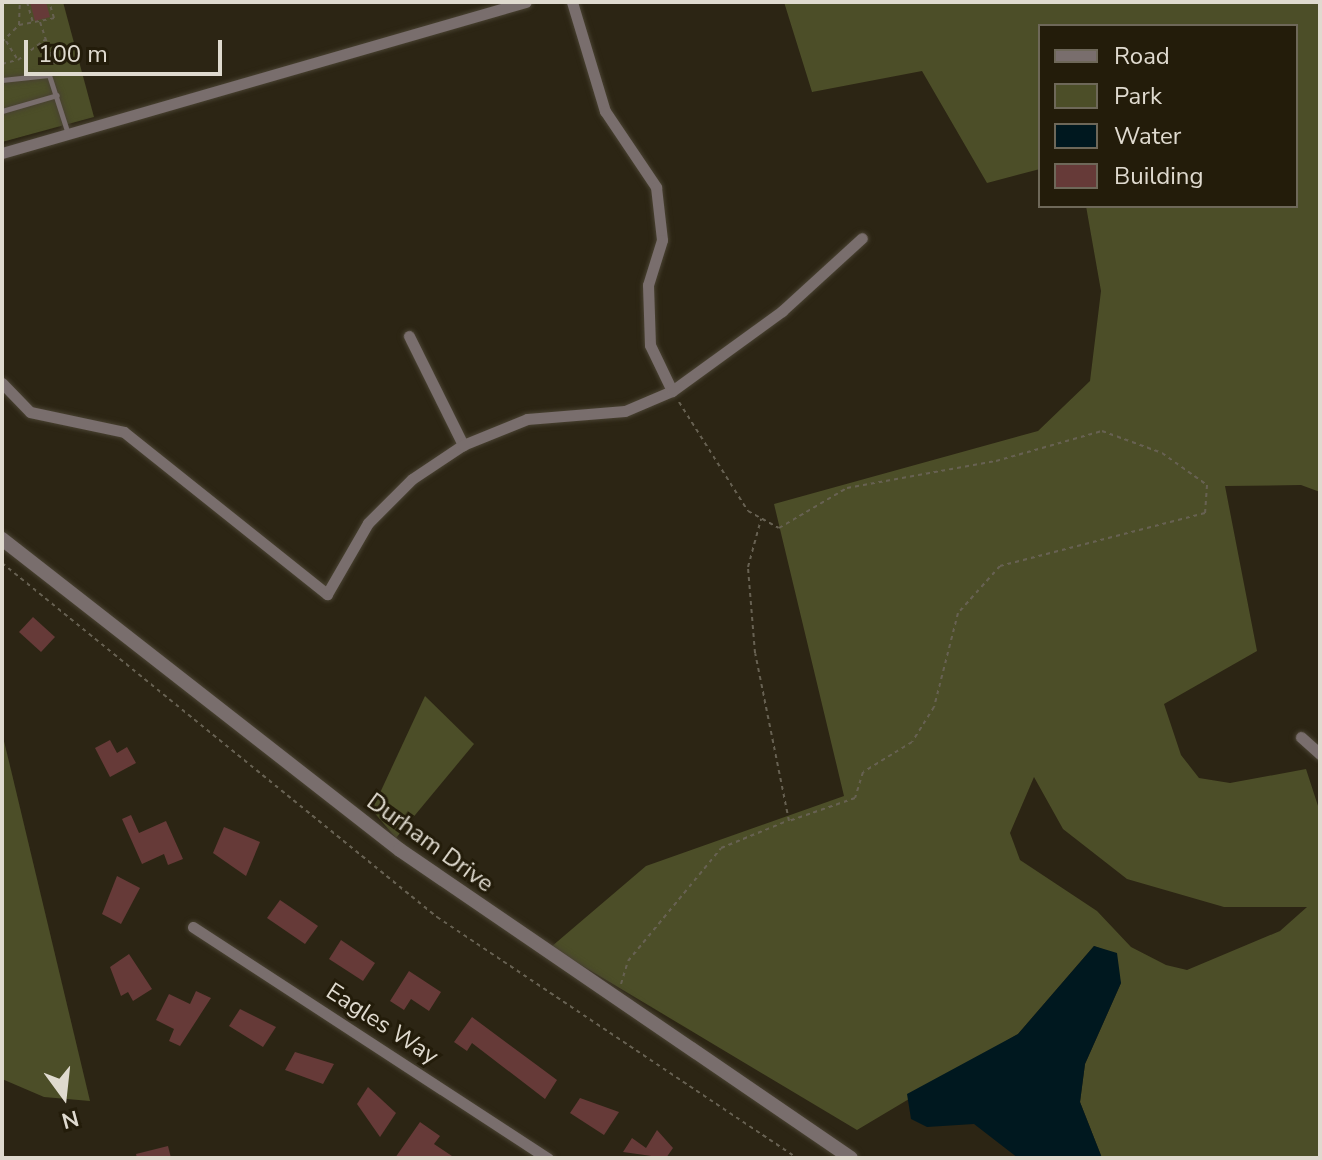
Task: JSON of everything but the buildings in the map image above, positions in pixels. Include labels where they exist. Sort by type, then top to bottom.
[{"type":"street","points":[[2,153],[526,2]]},
{"type":"street","points":[[572,2],[605,111],[656,187],[662,240],[648,285],[650,345],[672,391]]},
{"type":"street","points":[[2,383],[30,412],[124,432],[327,594],[368,523],[412,479],[463,445],[527,419],[625,411],[672,391],[782,311],[862,238]]},
{"type":"street","points":[[409,336],[463,445]]},
{"type":"street","name":"Durham Drive","points":[[2,539],[400,850],[851,1158]]},
{"type":"street","points":[[1301,737],[1320,754]]},
{"type":"street","name":"Eagles Way","points":[[193,927],[548,1158]]},
{"type":"lane","points":[[2,80],[42,72],[57,95],[69,135]]},
{"type":"lane","points":[[2,111],[57,95]]},
{"type":"path","points":[[18,60],[4,41],[19,25],[20,2]]},
{"type":"path","points":[[27,2],[34,24]]},
{"type":"path","points":[[19,25],[54,18],[49,2]]},
{"type":"path","points":[[2,64],[18,60],[46,39]]},
{"type":"path","points":[[610,996],[628,961],[721,848],[855,798],[863,772],[912,742],[934,707],[958,613],[1000,566],[1205,513],[1207,485],[1162,453],[1102,431],[996,461],[847,488],[779,528],[748,511],[672,391]]},
{"type":"path","points":[[761,519],[748,567],[755,653],[789,821]]},
{"type":"path","points":[[2,563],[437,917],[797,1158]]},
{"type":"green space","points":[[2,2],[63,2],[94,117],[2,142]]},
{"type":"green space","points":[[784,2],[1320,2],[1320,492],[1301,485],[1225,486],[1257,651],[1164,704],[1181,755],[1199,778],[1230,783],[1306,769],[1320,812],[1320,1158],[1102,1158],[1080,1102],[1085,1064],[1121,983],[1107,951],[1094,946],[1018,1034],[857,1130],[551,947],[646,866],[844,796],[774,504],[1038,431],[1090,381],[1101,291],[1086,208],[1298,208],[1298,24],[1038,24],[1038,170],[987,183],[922,71],[812,92]],"holes":[[[1034,777],[1063,829],[1127,879],[1224,907],[1307,907],[1280,931],[1187,970],[1166,965],[1131,947],[1097,911],[1020,860],[1010,833]]]},
{"type":"green space","points":[[425,696],[474,744],[396,838],[372,810]]},
{"type":"green space","points":[[2,733],[90,1101],[44,1097],[2,1079]]},
{"type":"water","points":[[1094,946],[1117,953],[1121,983],[1085,1064],[1080,1102],[1102,1158],[1018,1158],[974,1124],[927,1127],[911,1119],[907,1094],[1018,1034]]}]
